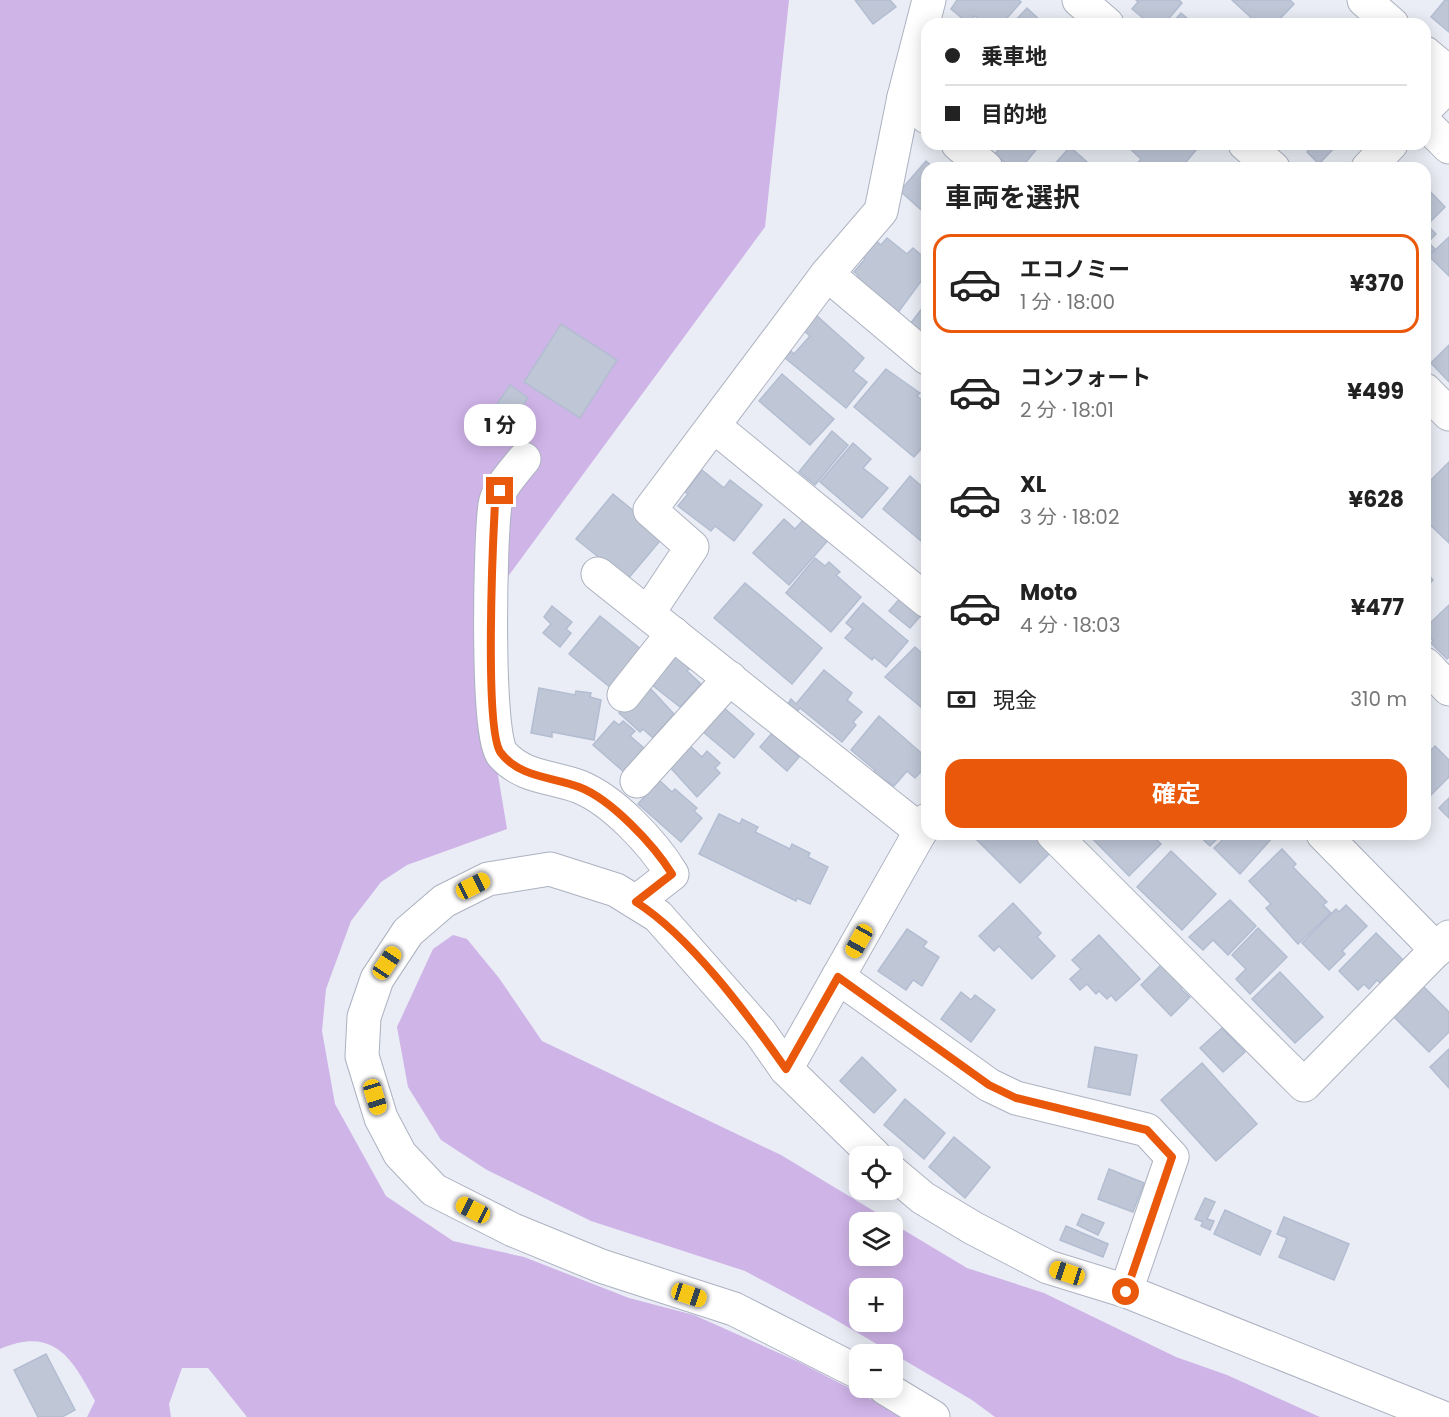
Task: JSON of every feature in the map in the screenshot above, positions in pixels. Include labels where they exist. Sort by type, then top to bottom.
[{"type":"street","points":[[927,18],[929,0]]},
{"type":"street","points":[[1079,0],[1100,18]]},
{"type":"street","points":[[1364,0],[1385,18]]},
{"type":"street","points":[[1431,58],[1449,73]]},
{"type":"street","points":[[648,613],[692,547],[650,510],[715,427],[827,274],[881,211],[916,107],[921,66]]},
{"type":"street","points":[[1431,103],[1449,85]]},
{"type":"street","points":[[1431,129],[1449,147]]},
{"type":"street","points":[[965,150],[979,162]]},
{"type":"street","points":[[1252,150],[1266,162]]},
{"type":"street","points":[[1374,162],[1385,150]]},
{"type":"street","points":[[827,274],[921,353]]},
{"type":"street","points":[[1431,396],[1449,414]]},
{"type":"street","points":[[715,427],[921,597]]},
{"type":"street","points":[[524,459],[495,503],[491,655],[495,739],[501,753],[522,770],[561,784],[578,786],[597,796],[656,849],[672,874],[636,902]]},
{"type":"street","points":[[598,574],[729,678],[921,824]]},
{"type":"street","points":[[624,695],[673,633]]},
{"type":"street","points":[[1431,670],[1449,690]]},
{"type":"street","points":[[637,781],[729,678]]},
{"type":"street","points":[[786,1069],[921,831]]},
{"type":"street","points":[[1059,840],[1304,1085],[1443,943],[1330,840]]},
{"type":"street","points":[[849,1367],[734,1309],[601,1266],[513,1230],[434,1190],[400,1154],[381,1118],[362,1056],[364,1017],[377,979],[408,932],[444,901],[488,879],[550,869],[616,891],[658,916],[760,1032],[786,1069],[865,1146]]},
{"type":"street","points":[[838,977],[989,1085],[1016,1098],[1147,1130],[1172,1157],[1126,1292]]},
{"type":"street","points":[[903,1181],[923,1198],[1048,1266],[1126,1292],[1441,1417]]},
{"type":"street","points":[[902,1398],[933,1417]]},
{"type":"shaded area","points":[[0,0],[789,0],[765,227],[473,624],[507,829],[407,865],[381,882],[351,921],[326,989],[322,1031],[335,1104],[386,1196],[453,1241],[524,1257],[629,1298],[694,1315],[799,1362],[849,1388],[849,1398],[868,1398],[905,1417],[247,1417],[208,1368],[182,1368],[169,1404],[171,1417],[87,1417],[95,1401],[78,1372],[59,1350],[48,1344],[34,1341],[0,1349]]},
{"type":"shaded area","points":[[453,935],[467,939],[499,978],[542,1041],[781,1155],[849,1196],[849,1200],[856,1200],[875,1212],[849,1212],[849,1266],[903,1266],[903,1230],[967,1268],[1044,1293],[1176,1357],[1227,1375],[1320,1417],[995,1417],[972,1400],[903,1359],[903,1344],[877,1344],[856,1332],[903,1332],[903,1278],[849,1278],[849,1328],[745,1271],[591,1221],[487,1170],[441,1140],[408,1087],[397,1027],[433,949]]},
{"type":"building","points":[[855,0],[890,0],[896,7],[873,24]]},
{"type":"building","points":[[957,0],[1019,0],[1021,2],[1007,18],[978,18],[975,16],[962,18],[951,9]]},
{"type":"building","points":[[1136,0],[1179,0],[1182,3],[1169,18],[1143,18],[1132,9],[1138,2]]},
{"type":"building","points":[[1232,0],[1290,0],[1294,4],[1281,18],[1252,18]]},
{"type":"building","points":[[1445,0],[1449,0],[1449,32],[1431,17]]},
{"type":"building","points":[[1027,8],[1038,18],[1018,18]]},
{"type":"building","points":[[1181,13],[1187,18],[1176,18]]},
{"type":"building","points":[[998,150],[1036,150],[1026,162],[1004,162],[995,154]]},
{"type":"building","points":[[1067,150],[1073,150],[1087,162],[1056,162]]},
{"type":"building","points":[[1131,150],[1196,150],[1186,162],[1138,162],[1141,159]]},
{"type":"building","points":[[1309,150],[1332,150],[1321,162],[1317,162],[1307,152]]},
{"type":"building","points":[[921,167],[921,210],[900,191]]},
{"type":"building","points":[[1431,192],[1445,207],[1431,221]]},
{"type":"building","points":[[1431,229],[1436,234],[1431,239]]},
{"type":"building","points":[[1449,237],[1449,276],[1431,258],[1431,254]]},
{"type":"building","points":[[873,238],[881,245],[887,238],[907,254],[913,248],[921,255],[921,281],[897,314],[855,279],[858,275],[854,272],[865,259],[859,255]]},
{"type":"building","points":[[921,310],[921,332],[910,324]]},
{"type":"building","points":[[816,315],[864,358],[853,371],[867,382],[846,408],[785,358],[791,351],[794,354],[810,336],[803,330]]},
{"type":"building","points":[[561,324],[617,360],[580,418],[524,382]]},
{"type":"building","points":[[1449,345],[1449,382],[1431,363]]},
{"type":"building","points":[[886,369],[920,393],[917,396],[921,399],[921,449],[914,457],[854,407]]},
{"type":"building","points":[[782,374],[834,419],[810,445],[759,401]]},
{"type":"building","points":[[510,385],[528,398],[515,417],[497,404]]},
{"type":"building","points":[[832,431],[848,445],[815,485],[799,472]]},
{"type":"building","points":[[853,443],[871,459],[863,468],[888,488],[862,518],[820,482]]},
{"type":"building","points":[[1449,462],[1449,543],[1431,526],[1431,480]]},
{"type":"building","points":[[702,470],[724,488],[730,480],[762,505],[734,541],[715,526],[711,531],[678,506],[688,494],[685,492]]},
{"type":"building","points":[[910,476],[921,486],[921,541],[883,509]]},
{"type":"building","points":[[613,494],[664,536],[627,580],[576,539]]},
{"type":"building","points":[[805,518],[829,539],[789,585],[753,553],[784,519],[795,529]]},
{"type":"building","points":[[815,558],[825,566],[829,562],[840,572],[836,575],[861,597],[831,632],[786,593]]},
{"type":"building","points":[[745,583],[822,648],[792,684],[714,618]]},
{"type":"building","points":[[903,595],[921,611],[921,615],[910,628],[889,611]]},
{"type":"building","points":[[863,603],[908,641],[886,667],[874,657],[872,660],[845,638],[853,629],[846,623]]},
{"type":"building","points":[[1449,605],[1449,657],[1447,659],[1431,643],[1433,641],[1431,622]]},
{"type":"building","points":[[552,606],[572,622],[566,629],[571,633],[560,647],[543,633],[551,624],[544,617]]},
{"type":"building","points":[[600,616],[642,650],[611,688],[569,654]]},
{"type":"building","points":[[915,647],[921,652],[921,707],[885,677]]},
{"type":"building","points":[[675,654],[690,668],[687,671],[701,684],[680,707],[647,681]]},
{"type":"building","points":[[824,670],[852,693],[847,700],[862,712],[853,722],[856,725],[842,742],[800,708],[795,714],[786,707],[791,699],[796,704]]},
{"type":"building","points":[[648,686],[674,714],[653,738],[643,729],[640,732],[619,713],[640,690]]},
{"type":"building","points":[[539,688],[575,695],[576,691],[591,693],[590,697],[601,700],[594,740],[552,732],[552,737],[531,733]]},
{"type":"building","points":[[723,707],[754,734],[734,758],[702,731]]},
{"type":"building","points":[[879,716],[921,753],[921,772],[915,778],[907,771],[894,786],[873,773],[875,770],[851,750]]},
{"type":"building","points":[[614,721],[619,725],[623,721],[635,731],[630,736],[644,748],[624,772],[593,745]]},
{"type":"building","points":[[772,733],[799,757],[787,771],[760,747]]},
{"type":"building","points":[[689,745],[702,757],[707,751],[720,763],[715,768],[720,773],[697,797],[669,766]]},
{"type":"building","points":[[1435,746],[1449,760],[1449,777],[1431,795],[1431,750]]},
{"type":"building","points":[[659,780],[672,792],[675,789],[697,808],[694,811],[702,818],[681,842],[638,804]]},
{"type":"building","points":[[1449,798],[1449,818],[1439,808]]},
{"type":"building","points":[[719,814],[740,824],[742,819],[758,827],[755,832],[790,849],[792,844],[810,853],[808,857],[828,867],[810,904],[797,898],[796,901],[699,854]]},
{"type":"building","points":[[977,840],[1039,840],[1051,852],[1020,883]]},
{"type":"building","points":[[1094,840],[1157,840],[1161,844],[1129,876]]},
{"type":"building","points":[[1204,840],[1216,840],[1210,846]]},
{"type":"building","points":[[1223,840],[1270,840],[1240,874],[1214,848]]},
{"type":"building","points":[[1282,849],[1296,864],[1293,867],[1327,902],[1323,905],[1331,913],[1298,944],[1266,908],[1271,904],[1249,881]]},
{"type":"building","points":[[1171,851],[1216,894],[1182,930],[1137,887]]},
{"type":"building","points":[[1230,900],[1256,926],[1228,955],[1213,940],[1203,950],[1189,937]]},
{"type":"building","points":[[1013,903],[1041,933],[1037,937],[1055,956],[1032,979],[999,946],[994,951],[979,936]]},
{"type":"building","points":[[1346,905],[1367,926],[1342,951],[1345,954],[1329,970],[1302,943],[1336,909],[1339,912]]},
{"type":"building","points":[[1258,928],[1287,957],[1250,994],[1236,979],[1246,969],[1232,955]]},
{"type":"building","points":[[907,929],[927,942],[923,947],[939,957],[922,986],[913,980],[906,990],[878,971]]},
{"type":"building","points":[[1376,933],[1404,961],[1381,984],[1377,980],[1369,989],[1364,984],[1358,990],[1339,971]]},
{"type":"building","points":[[1099,935],[1140,979],[1116,1001],[1111,995],[1107,999],[1099,991],[1096,994],[1087,984],[1080,990],[1070,979],[1081,969],[1072,960]]},
{"type":"building","points":[[1162,964],[1184,986],[1181,989],[1190,997],[1171,1016],[1141,985]]},
{"type":"building","points":[[1280,972],[1323,1017],[1295,1043],[1252,999]]},
{"type":"building","points":[[1423,986],[1449,1012],[1449,1032],[1429,1052],[1392,1015]]},
{"type":"building","points":[[961,992],[971,1000],[975,995],[995,1010],[971,1042],[941,1019]]},
{"type":"building","points":[[1222,1028],[1245,1052],[1223,1072],[1200,1048]]},
{"type":"building","points":[[1095,1047],[1137,1055],[1130,1095],[1088,1087]]},
{"type":"building","points":[[1449,1049],[1449,1088],[1430,1067]]},
{"type":"building","points":[[862,1057],[896,1090],[874,1113],[840,1081]]},
{"type":"building","points":[[1202,1063],[1257,1124],[1216,1161],[1161,1100]]},
{"type":"building","points":[[905,1099],[945,1133],[924,1159],[884,1125]]},
{"type":"building","points":[[954,1137],[990,1167],[965,1198],[929,1167]]},
{"type":"building","points":[[1109,1169],[1144,1183],[1133,1212],[1098,1199]]},
{"type":"building","points":[[1205,1198],[1215,1202],[1207,1219],[1214,1221],[1210,1230],[1201,1226],[1203,1222],[1195,1219]]},
{"type":"building","points":[[1225,1210],[1271,1231],[1260,1255],[1214,1234]]},
{"type":"building","points":[[1082,1214],[1104,1223],[1098,1235],[1077,1225]]},
{"type":"building","points":[[1284,1217],[1349,1244],[1334,1280],[1279,1257],[1287,1238],[1277,1234]]},
{"type":"building","points":[[1066,1226],[1108,1244],[1103,1257],[1060,1240]]},
{"type":"building","points":[[46,1354],[75,1410],[62,1417],[38,1417],[14,1370]]},
{"type":"route","points":[[500,491],[495,503],[491,655],[495,739],[501,753],[522,770],[561,784],[578,786],[597,796],[656,849],[672,874],[636,902],[658,916],[707,969],[760,1032],[786,1069],[838,977],[989,1085],[1016,1098],[1147,1130],[1172,1157],[1126,1292]]}]
